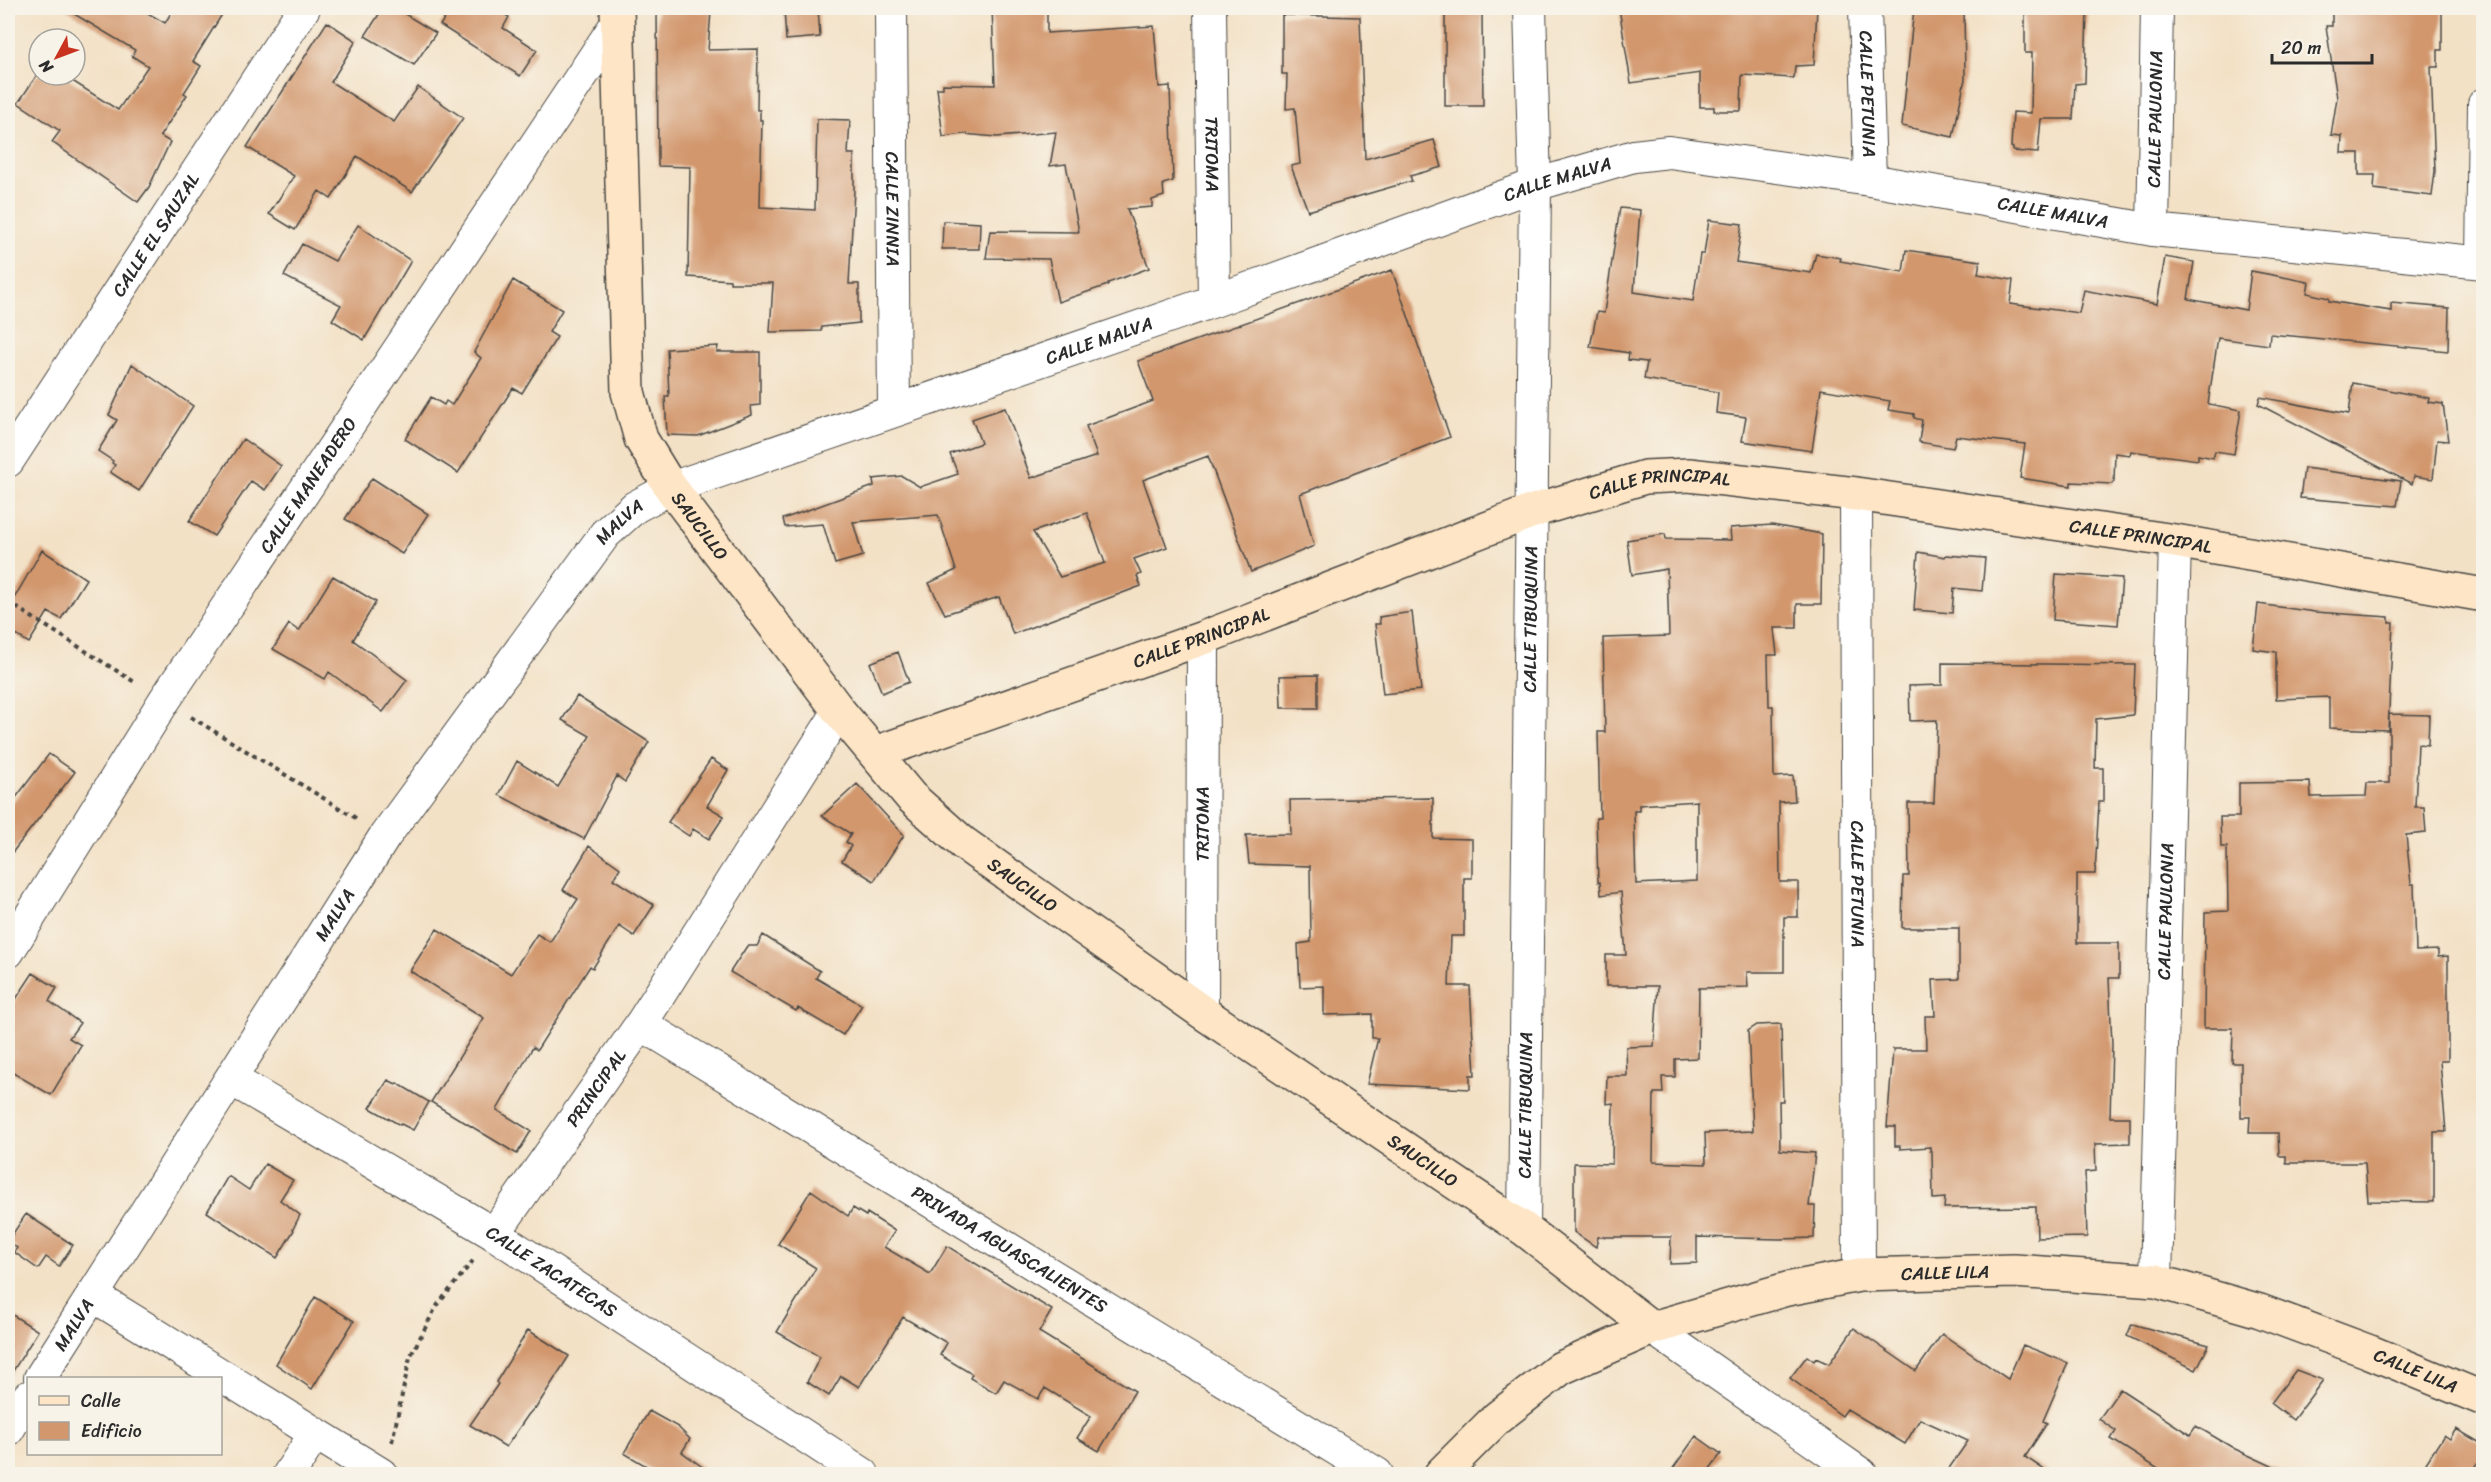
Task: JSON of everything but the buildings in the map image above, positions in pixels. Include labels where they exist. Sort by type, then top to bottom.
[{"type":"street","name":"CALLE EL SAUZAL","points":[[8,461],[304,8]]},
{"type":"street","name":"CALLE ZINNIA","points":[[891,8],[894,410]]},
{"type":"street","name":"TRITOMA","points":[[1210,8],[1214,301]]},
{"type":"street","name":"CALLE TIBUQUINA","points":[[1524,1229],[1535,185],[1530,8]]},
{"type":"street","name":"CALLE PETUNIA","points":[[1865,8],[1870,180]]},
{"type":"street","name":"CALLE PAULONIA","points":[[2152,230],[2157,8]]},
{"type":"street","name":"SAUCILLO","points":[[617,15],[628,392],[641,439],[671,488],[839,711],[911,797],[963,843],[1202,1012],[1524,1229],[1652,1328],[1861,1474]]},
{"type":"street","name":"CALLE MANEADERO","points":[[8,952],[164,700],[617,15]]},
{"type":"street","points":[[2483,263],[2484,104]]},
{"type":"street","name":"CALLE MALVA","points":[[671,488],[1214,301],[1535,185],[1634,156],[1669,152],[1870,180],[2152,230],[2483,263]]},
{"type":"street","name":"CALLE PRINCIPAL","points":[[875,753],[1203,638],[1533,511],[1645,477],[1689,475],[1856,494],[2175,541],[2484,595]]},
{"type":"street","name":"MALVA","points":[[41,1377],[385,836],[605,534],[635,507],[671,488]]},
{"type":"street","name":"CALLE PETUNIA","points":[[1856,494],[1859,1275]]},
{"type":"street","name":"CALLE PAULONIA","points":[[2156,1281],[2175,541]]},
{"type":"street","name":"TRITOMA","points":[[1202,1012],[1203,638]]},
{"type":"street","name":"PRINCIPAL","points":[[494,1234],[641,1024],[839,711]]},
{"type":"street","name":"PRIVADA AGUASCALIENTES","points":[[641,1024],[1377,1474]]},
{"type":"street","name":"CALLE ZACATECAS","points":[[231,1079],[494,1234],[863,1474]]},
{"type":"street","name":"CALLE LILA","points":[[1441,1474],[1497,1418],[1561,1368],[1652,1328],[1787,1289],[1859,1275],[2014,1271],[2156,1281],[2260,1311],[2370,1352],[2484,1399]]},
{"type":"street","points":[[92,1294],[315,1434],[386,1464]]},
{"type":"street","points":[[8,1430],[27,1399]]},
{"type":"street","points":[[289,1474],[315,1434]]},
{"type":"path","points":[[8,602],[385,836]]},
{"type":"path","points":[[386,1464],[411,1357],[436,1307],[494,1234]]}]
